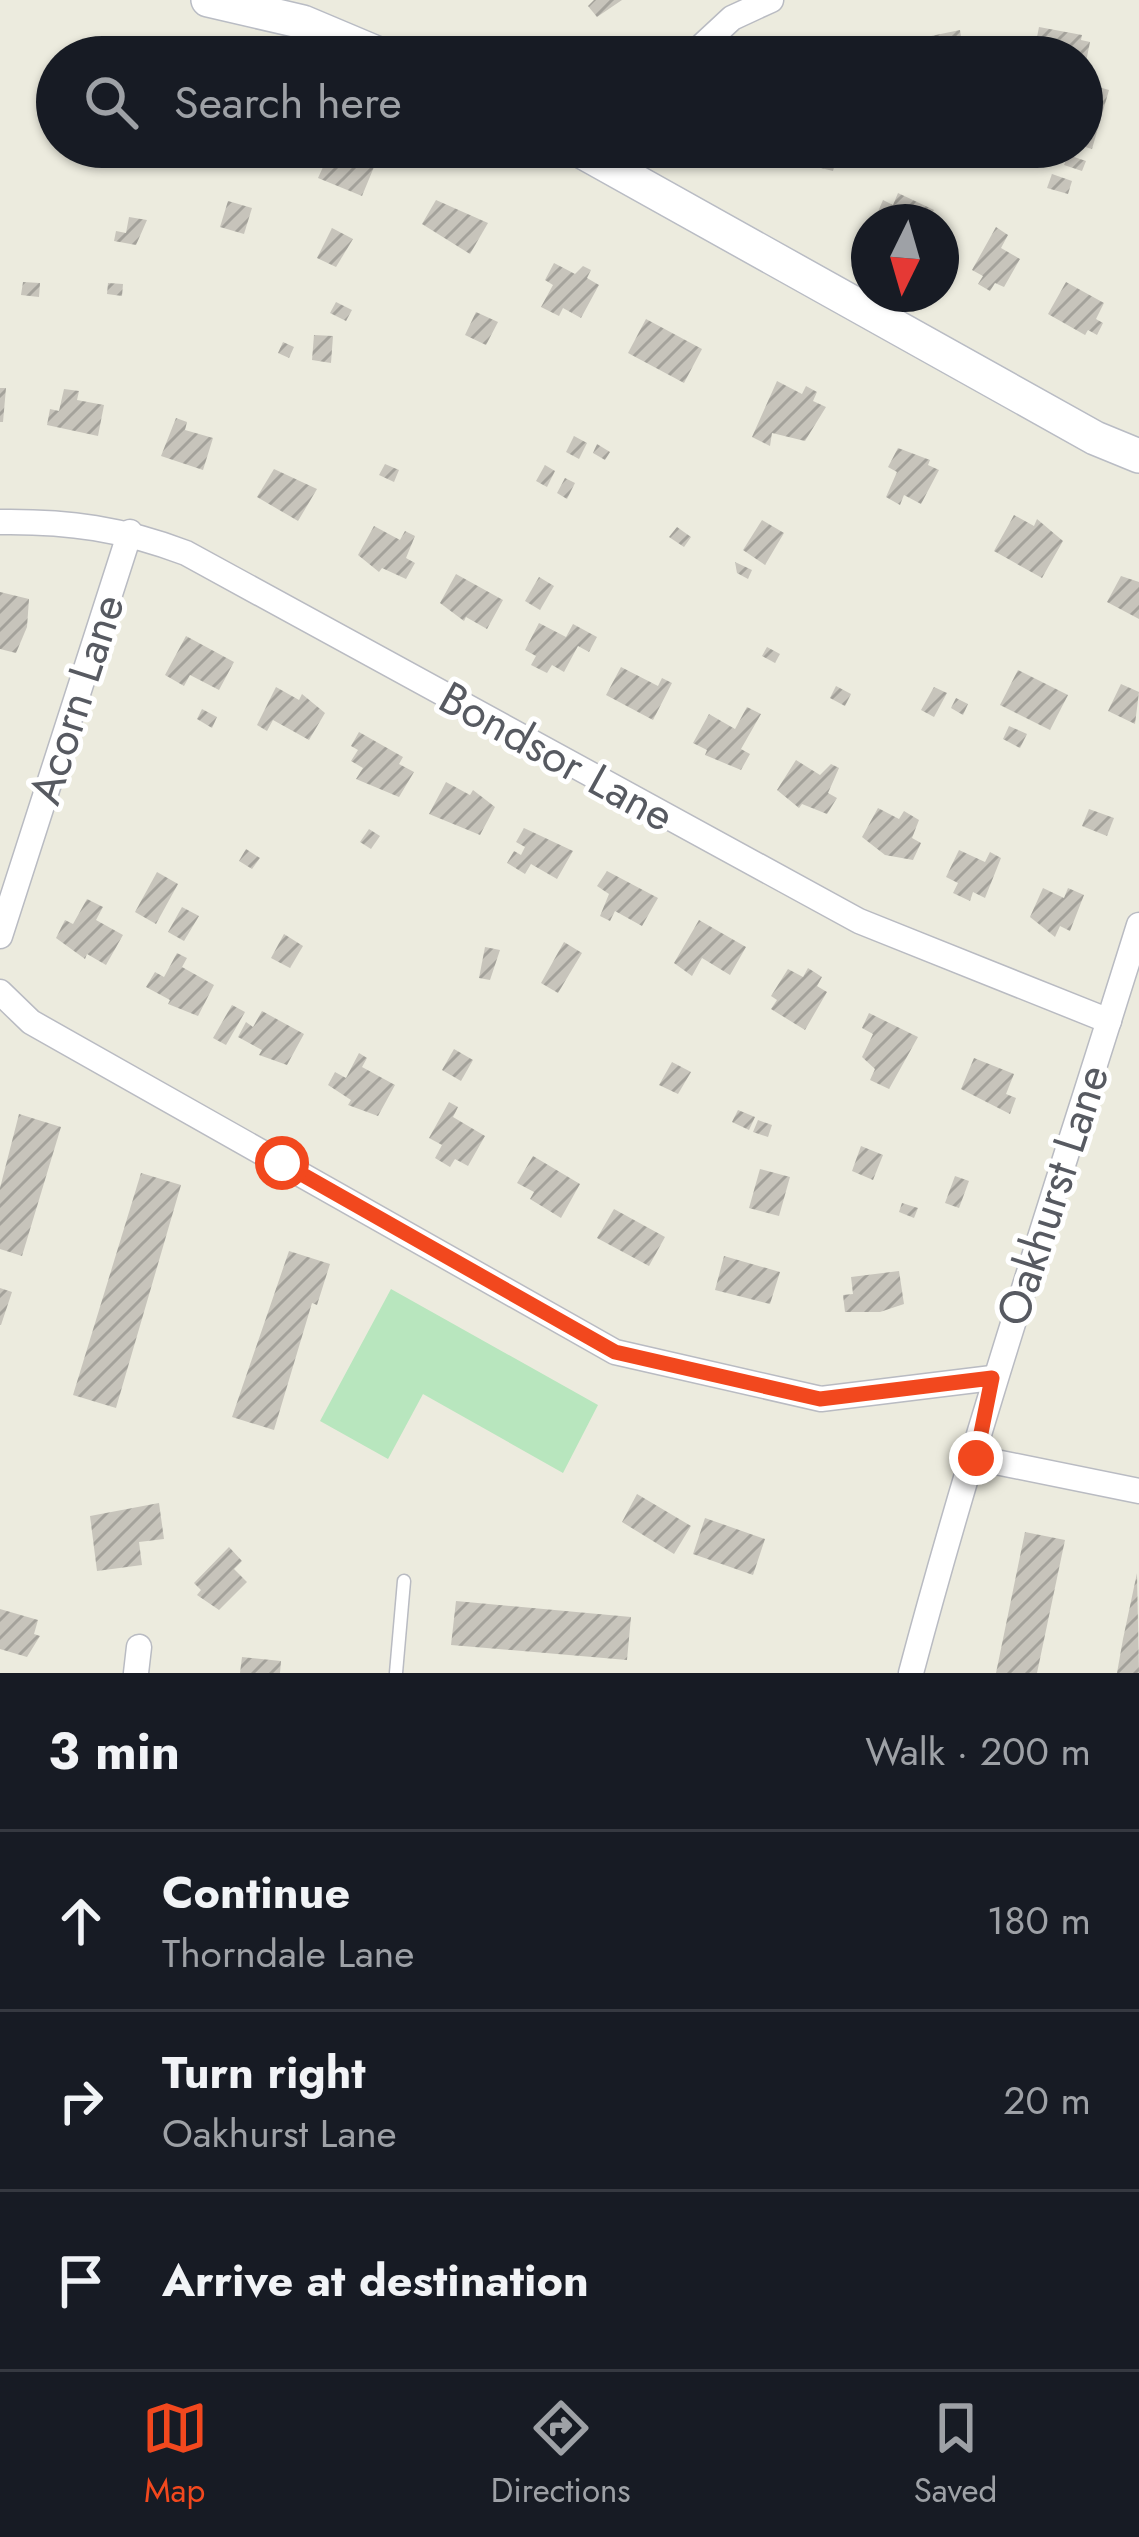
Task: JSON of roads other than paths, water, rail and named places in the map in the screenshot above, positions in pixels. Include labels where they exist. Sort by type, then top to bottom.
[{"type":"main road","points":[[208,0],[306,11],[349,36]]},
{"type":"main road","points":[[619,168],[1096,438],[1139,456]]},
{"type":"street","points":[[713,36],[732,18],[772,0]]},
{"type":"street","name":"Bondsor Lane","points":[[0,522],[70,521],[130,532],[186,553],[859,921],[1109,1021]]},
{"type":"street","name":"Acorn Lane","points":[[0,935],[130,532]]},
{"type":"street","name":"Oakhurst Lane","points":[[911,1673],[946,1538],[976,1458],[992,1378],[1139,925]]},
{"type":"street","points":[[0,992],[32,1022],[615,1352],[820,1399],[992,1378]]},
{"type":"street","points":[[976,1458],[1139,1492]]},
{"type":"street","points":[[136,1673],[140,1647]]},
{"type":"lane","points":[[396,1673],[404,1581]]}]
